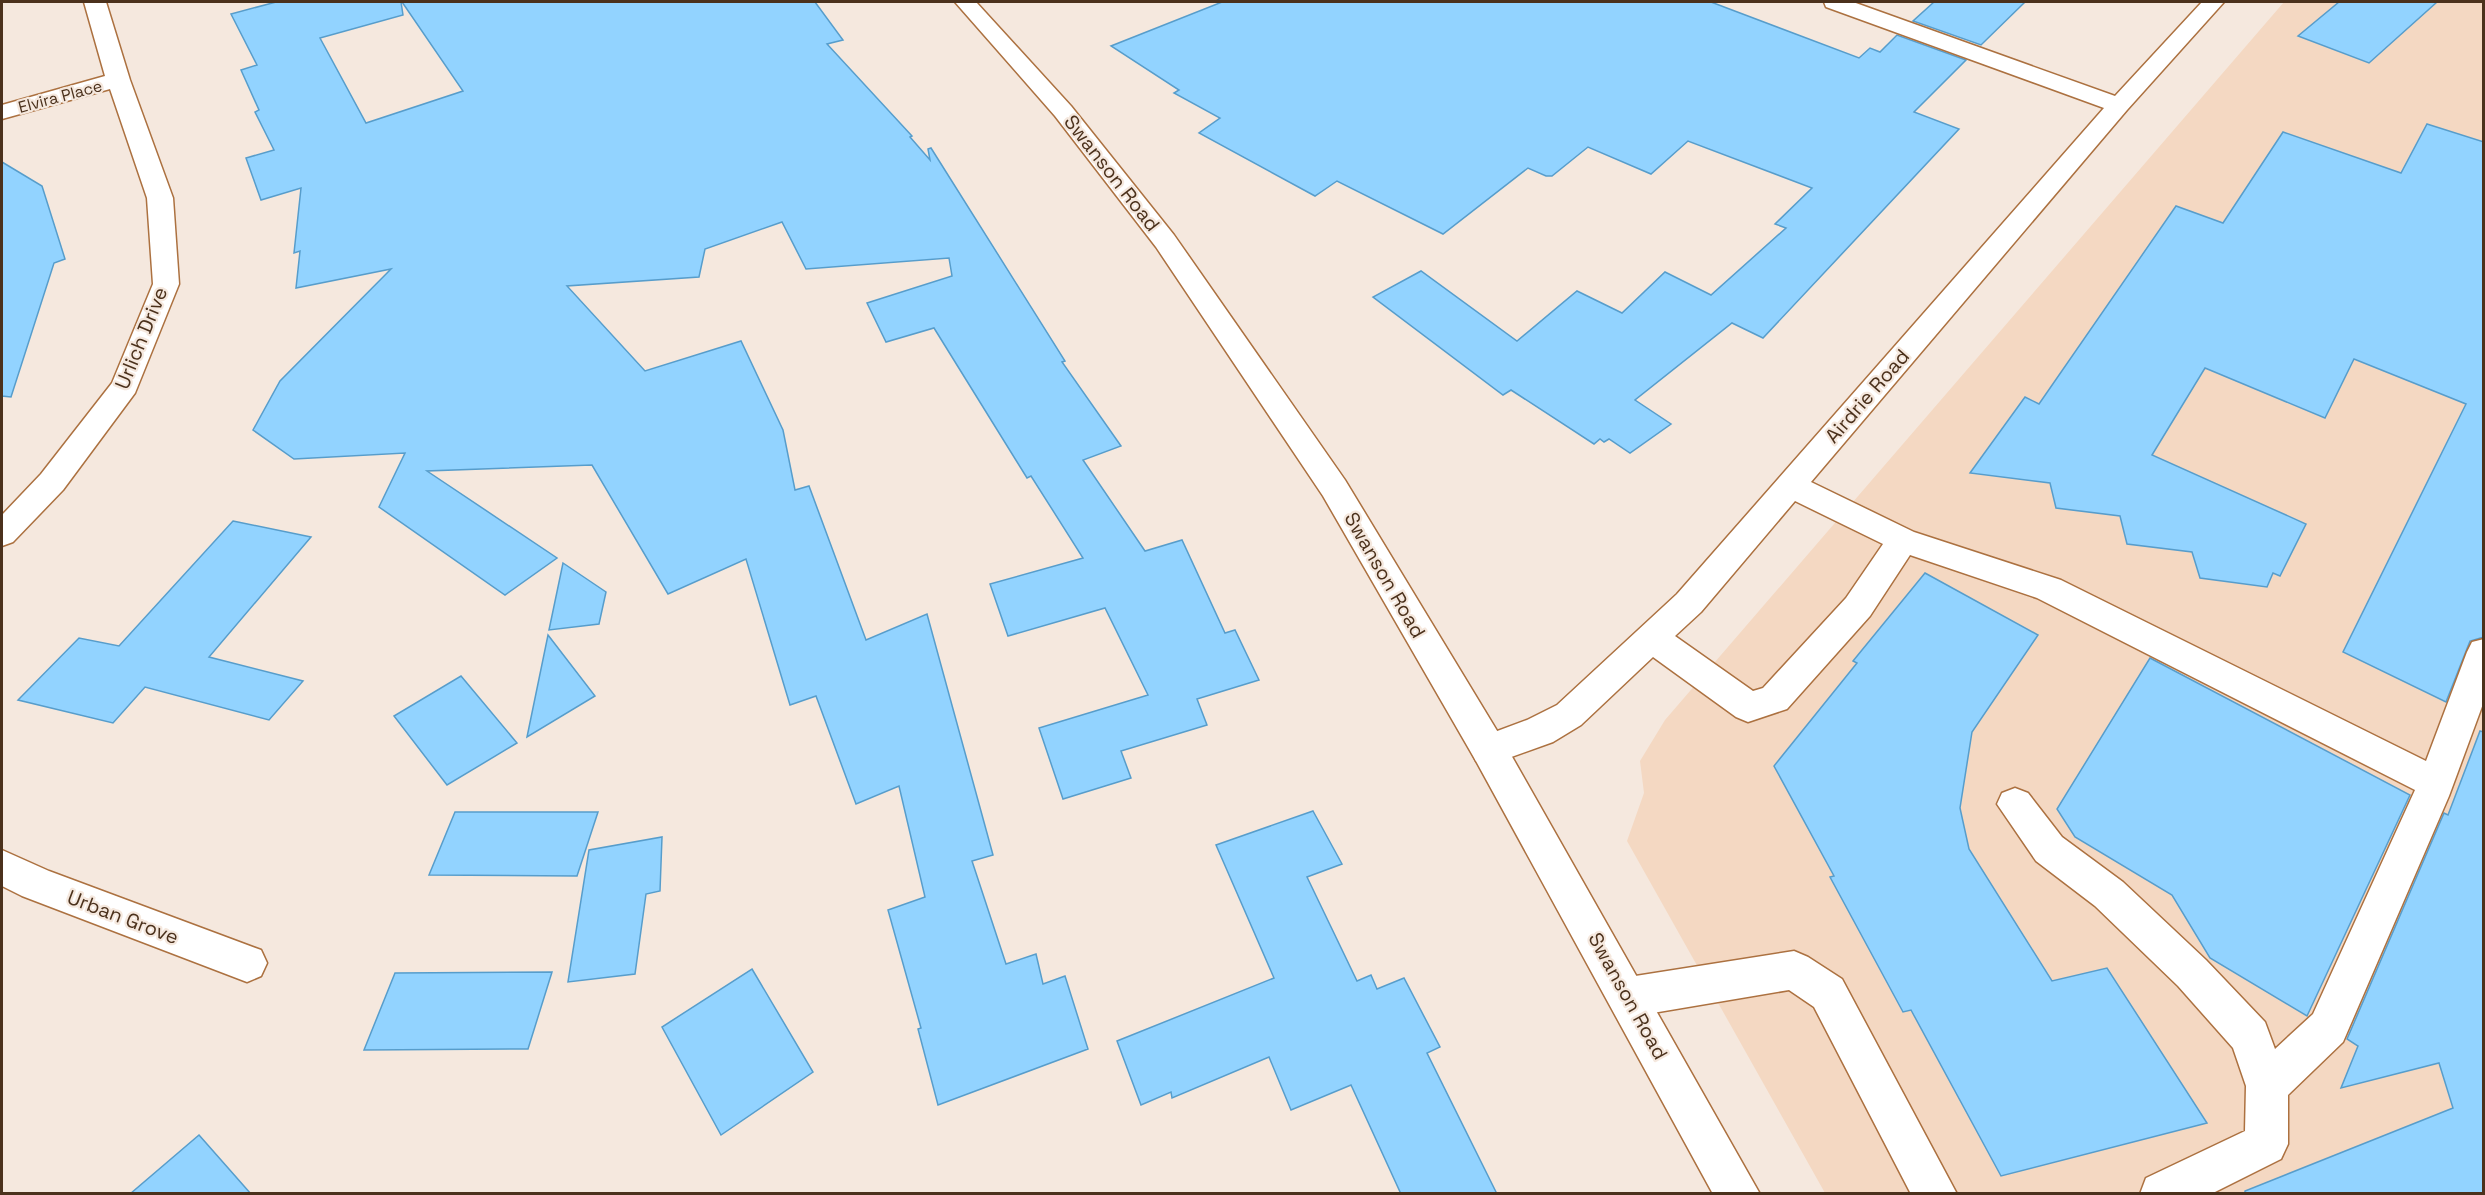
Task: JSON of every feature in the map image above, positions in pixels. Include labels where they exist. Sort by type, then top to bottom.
[{"type":"street","name":"Urlich Drive","points":[[2,534],[52,482],[125,386],[166,284],[160,198],[118,80],[95,2]]},
{"type":"street","name":"Swanson Road","points":[[965,2],[1064,111],[1165,241],[1334,488],[1489,750],[1738,1194]]},
{"type":"street","points":[[1834,2],[2119,105]]},
{"type":"street","name":"Airdrie Road","points":[[1489,750],[1540,730],[1569,715],[1689,603],[2119,105],[2213,2]]},
{"type":"street","name":"Elvira Place","points":[[2,112],[118,80]]},
{"type":"street","points":[[1791,485],[1903,540],[2049,589],[2435,783]]},
{"type":"street","points":[[1652,638],[1748,707],[1775,699],[1858,607],[1903,540]]},
{"type":"street","points":[[2266,1086],[2328,1028],[2435,783],[2484,652]]},
{"type":"street","points":[[2014,804],[2049,849],[2109,894],[2192,973],[2250,1036],[2266,1086],[2266,1144],[2162,1194]]},
{"type":"street","name":"Urban Grove","points":[[2,867],[36,884],[247,963]]},
{"type":"street","points":[[1629,997],[1794,970],[1828,993],[1935,1194]]},
{"type":"shaded area","points":[[2284,2],[2483,2],[2483,1193],[1825,1193],[1627,841],[1644,793],[1640,761],[1665,720]]},
{"type":"building","points":[[276,2],[401,2],[403,15],[320,38],[366,123],[463,91],[402,2],[815,2],[843,40],[827,44],[912,136],[910,137],[930,160],[928,149],[931,148],[1065,361],[1062,362],[1121,446],[1083,460],[1145,551],[1182,540],[1225,633],[1235,630],[1259,680],[1197,699],[1207,725],[1121,751],[1131,778],[1063,799],[1039,728],[1148,695],[1105,608],[1008,636],[990,584],[1083,558],[1031,476],[1027,478],[934,328],[886,342],[867,303],[952,276],[949,258],[806,269],[782,222],[705,249],[699,277],[567,286],[645,371],[741,341],[783,430],[795,490],[809,486],[866,640],[927,614],[993,855],[972,861],[1006,964],[1036,954],[1043,984],[1065,976],[1088,1049],[938,1105],[918,1029],[921,1028],[888,910],[925,897],[899,786],[856,804],[816,696],[790,705],[746,559],[668,594],[592,465],[427,471],[557,558],[505,595],[379,507],[405,453],[294,459],[253,430],[280,381],[391,269],[296,288],[300,251],[294,253],[301,188],[261,200],[246,158],[274,150],[255,112],[259,110],[241,70],[257,65],[231,14]]},
{"type":"building","points":[[1222,2],[1711,2],[1859,58],[1870,48],[1880,52],[1897,35],[1966,60],[1914,112],[1959,129],[1763,338],[1732,323],[1635,400],[1671,424],[1630,453],[1609,439],[1604,442],[1600,439],[1594,444],[1511,390],[1503,395],[1373,297],[1421,271],[1517,341],[1577,291],[1622,313],[1665,272],[1711,295],[1786,228],[1775,224],[1812,188],[1688,141],[1651,174],[1588,147],[1552,176],[1546,176],[1528,168],[1443,234],[1337,181],[1315,196],[1199,133],[1220,118],[1174,93],[1179,90],[1111,46]]},
{"type":"building","points":[[1934,2],[2025,2],[1981,45],[1913,21]]},
{"type":"building","points":[[2339,2],[2437,2],[2369,63],[2298,36]]},
{"type":"building","points":[[2427,124],[2484,142],[2484,637],[2470,641],[2446,702],[2343,652],[2466,404],[2354,359],[2325,418],[2205,368],[2152,455],[2306,524],[2280,576],[2273,573],[2267,587],[2200,578],[2192,552],[2127,544],[2120,516],[2056,508],[2050,483],[1970,473],[2025,397],[2039,404],[2176,206],[2223,223],[2283,132],[2401,173]]},
{"type":"building","points":[[2,162],[42,186],[65,259],[54,263],[11,397],[2,396]]},
{"type":"building","points":[[233,521],[311,537],[209,657],[303,681],[269,720],[145,687],[113,723],[18,700],[79,638],[119,646]]},
{"type":"building","points":[[563,563],[606,592],[599,624],[549,630]]},
{"type":"building","points":[[1925,573],[2038,635],[1972,732],[1960,808],[1969,849],[2052,981],[2107,968],[2207,1123],[2001,1176],[1911,1010],[1903,1012],[1830,877],[1834,876],[1774,766],[1857,663],[1853,661]]},
{"type":"building","points":[[548,635],[595,696],[527,737]]},
{"type":"building","points":[[2150,658],[2410,795],[2307,1016],[2210,958],[2172,895],[2075,837],[2057,809]]},
{"type":"building","points":[[461,676],[517,743],[447,785],[394,716]]},
{"type":"building","points":[[2480,731],[2484,732],[2484,1194],[2245,1194],[2245,1191],[2453,1108],[2439,1063],[2341,1088],[2358,1046],[2347,1039],[2444,813],[2448,815]]},
{"type":"building","points":[[1313,811],[1342,864],[1307,877],[1357,981],[1371,975],[1377,989],[1404,978],[1440,1047],[1427,1053],[1497,1194],[1401,1194],[1351,1085],[1291,1110],[1269,1057],[1172,1098],[1171,1092],[1141,1105],[1117,1041],[1274,978],[1216,845]]},
{"type":"building","points":[[455,812],[598,812],[577,876],[429,875]]},
{"type":"building","points":[[662,837],[660,891],[646,894],[635,974],[568,982],[589,850]]},
{"type":"building","points":[[752,969],[813,1072],[721,1135],[662,1027]]},
{"type":"building","points":[[552,972],[528,1049],[364,1050],[395,973]]},
{"type":"building","points":[[199,1135],[251,1194],[130,1194]]}]
